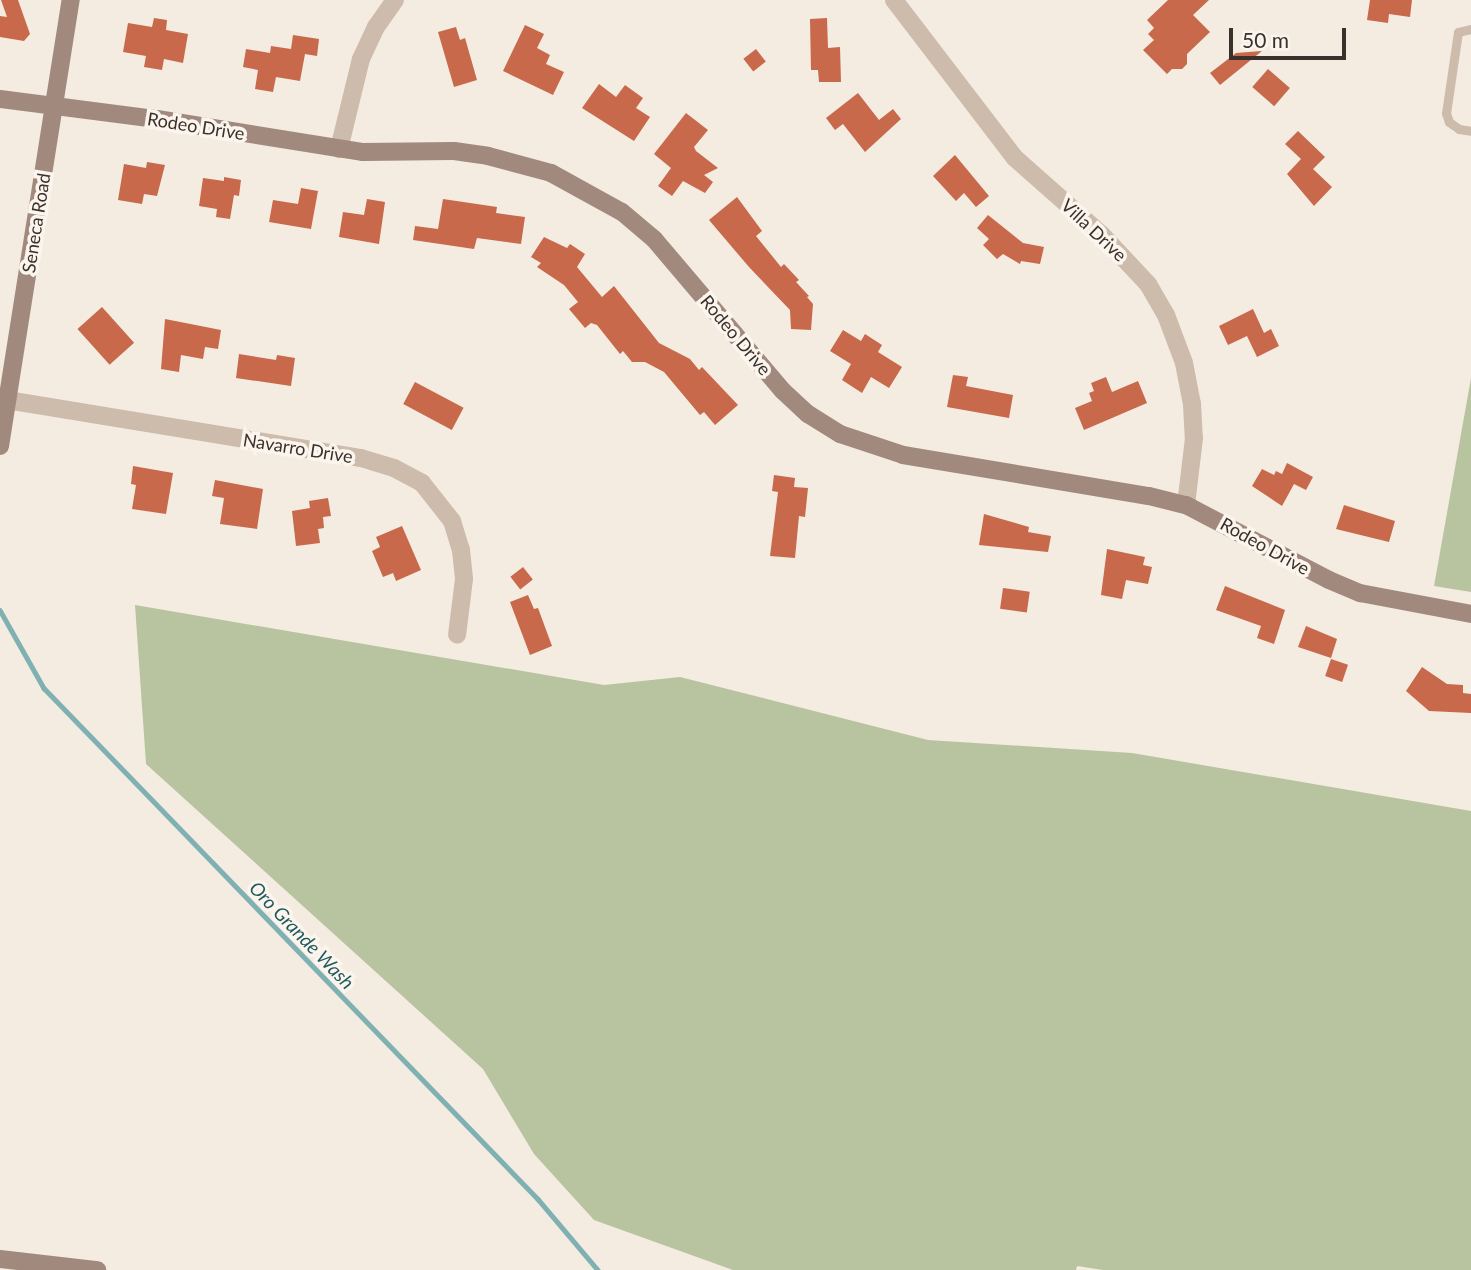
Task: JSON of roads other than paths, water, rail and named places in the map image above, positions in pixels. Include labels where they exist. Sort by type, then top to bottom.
[{"type":"street","name":"Seneca Road","points":[[0,446],[71,0]]},
{"type":"street","points":[[339,149],[361,59],[376,27],[395,0]]},
{"type":"street","name":"Villa Drive","points":[[894,0],[1015,158],[1101,234],[1148,284],[1166,315],[1184,363],[1192,404],[1194,438],[1185,505]]},
{"type":"street","name":"Rodeo Drive","points":[[0,99],[54,108],[157,119],[363,152],[454,151],[488,156],[551,173],[622,212],[654,239],[783,391],[808,414],[840,434],[877,449],[1149,496],[1185,505],[1329,580],[1360,593],[1471,614]]},
{"type":"street","name":"Navarro Drive","points":[[4,411],[361,458],[394,468],[422,483],[453,521],[461,550],[464,579],[457,635]]},
{"type":"street","points":[[0,1259],[43,1266],[97,1270]]},
{"type":"lane","points":[[1470,28],[1458,32],[1446,113],[1450,122],[1459,129],[1471,131]]},
{"type":"waterway","name":"Oro Grande Wash","points":[[0,610],[44,688],[538,1199],[598,1270]]}]
